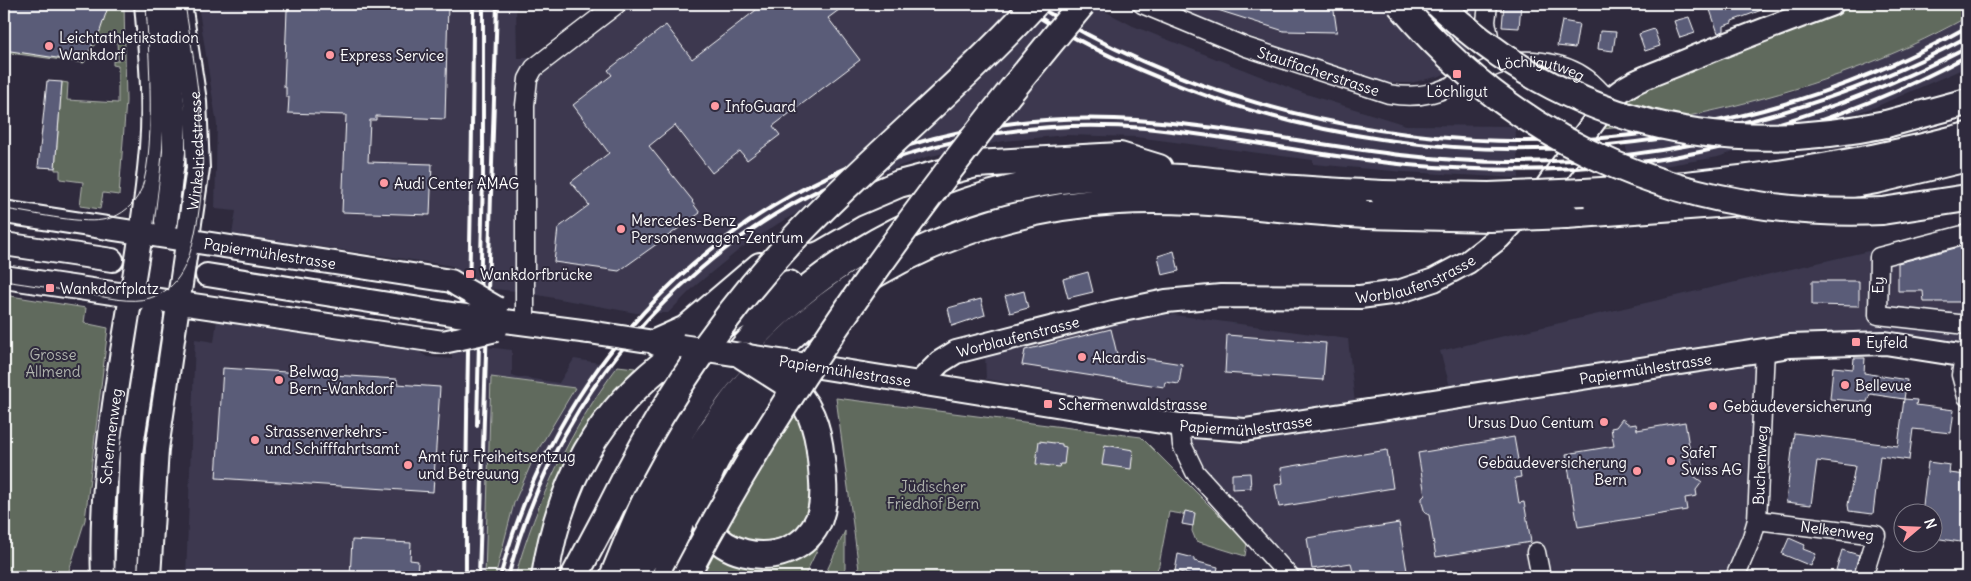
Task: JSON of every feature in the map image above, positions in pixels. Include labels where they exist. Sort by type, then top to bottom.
[{"type":"highway","points":[[574,577],[666,404],[704,347],[749,289],[826,206],[965,75],[1035,4]]},
{"type":"highway","points":[[685,577],[755,454],[857,295],[969,141],[1082,4]]},
{"type":"highway","points":[[1400,4],[1436,44],[1495,95],[1560,138],[1627,170],[1662,183],[1736,202],[1817,212],[1882,211],[1967,198]]},
{"type":"highway","points":[[1438,4],[1476,38],[1547,83],[1592,104],[1662,126],[1738,137],[1778,138],[1837,133],[1886,124],[1967,102]]},
{"type":"highway","points":[[613,577],[638,517],[672,448],[692,414],[727,365],[770,320],[812,283],[896,230],[935,212],[965,202],[1040,183],[1118,176],[1383,194],[1489,196],[1584,192],[1675,186],[1792,171],[1904,152],[1967,136]]},
{"type":"highway","points":[[662,343],[686,329],[768,259],[825,219],[899,184],[976,164],[1120,156],[1196,180]]},
{"type":"highway","points":[[636,577],[674,494],[712,429],[753,376],[811,317],[871,274],[907,256],[974,229],[1031,212],[1082,204],[1157,200],[1366,215],[1490,218],[1566,215],[1757,201],[1876,180],[1967,158]]},
{"type":"highway","points":[[742,355],[773,384],[804,399],[813,416],[821,457],[823,502],[814,531],[804,544],[776,560],[759,561],[740,557],[715,539],[705,520],[702,503],[709,475],[773,384],[804,344],[863,299],[914,270],[982,241],[1031,212]]},
{"type":"highway","points":[[545,577],[558,515],[583,457],[609,417],[643,380],[677,354],[768,299],[852,242],[896,230]]},
{"type":"highway","points":[[666,577],[676,532],[692,490],[737,416],[773,384]]},
{"type":"highway","points":[[584,577],[606,517]]},
{"type":"main road","points":[[140,234],[151,147],[152,108],[146,4]]},
{"type":"main road","name":"Winkelriedstrasse","points":[[162,4],[174,111],[174,152],[166,221]]},
{"type":"main road","name":"Winkelriedstrasse","points":[[178,303],[198,168],[196,101],[180,4]]},
{"type":"main road","name":"Worblaufenstrasse","points":[[920,382],[940,362],[963,350],[1145,304],[1221,296],[1360,297],[1398,292],[1434,280],[1468,262],[1499,238],[1545,189],[1609,101],[1627,86],[1832,4]]},
{"type":"main road","name":"Papiermühlestrasse","points":[[4,212],[451,281],[496,319]]},
{"type":"main road","name":"Schermenweg","points":[[103,577],[106,472],[140,234]]},
{"type":"main road","points":[[4,244],[112,260]]},
{"type":"main road","name":"Papiermühlestrasse","points":[[207,275],[458,315],[525,322],[920,382],[1180,426],[1245,430],[1270,428],[1765,349],[1823,344],[1885,343],[1965,355]]},
{"type":"main road","name":"Papiermühlestrasse","points":[[4,277],[443,342],[457,339],[496,319]]},
{"type":"main road","points":[[149,577],[157,449],[178,303]]},
{"type":"main road","name":"Schermenweg","points":[[126,577],[131,452],[152,316]]},
{"type":"street","points":[[525,322],[524,134],[525,97],[528,79],[540,62],[617,4]]},
{"type":"street","name":"Stauffacherstrasse","points":[[1142,4],[1185,24],[1259,52],[1358,85],[1398,95],[1413,96],[1440,92],[1496,65]]},
{"type":"street","name":"Löchligutweg","points":[[1488,4],[1486,22],[1496,65],[1524,61],[1558,66],[1588,79],[1609,101]]},
{"type":"street","name":"Ey","points":[[1967,234],[1879,257],[1878,315],[1967,324]]},
{"type":"street","name":"Buchenweg","points":[[1735,577],[1757,520],[1765,349]]},
{"type":"street","points":[[1965,355],[1961,375],[1967,397]]},
{"type":"street","points":[[1180,426],[1182,445],[1194,472],[1290,577]]},
{"type":"street","name":"Nelkenweg","points":[[1757,520],[1876,535],[1862,577]]},
{"type":"street","points":[[1536,552],[1541,577]]},
{"type":"shaded area","points":[[198,4],[516,4],[517,58],[546,58],[617,4],[1091,4],[1133,26],[1303,93],[1406,125],[1515,126],[1519,178],[1404,172],[1313,164],[1313,160],[1136,137],[1065,135],[1004,141],[926,157],[868,177],[779,223],[740,249],[695,286],[668,313],[636,313],[516,291],[456,286],[456,267],[447,265],[232,234],[236,211],[215,209],[217,125]]},
{"type":"shaded area","points":[[1163,4],[1477,4],[1463,64],[1440,76],[1410,83],[1382,83],[1348,73]]},
{"type":"shaded area","points":[[1967,17],[1967,67],[1875,107],[1718,157],[1632,171],[1621,128],[1690,116],[1798,90],[1944,30]]},
{"type":"shaded area","points":[[1967,228],[1967,356],[1765,349],[1757,520],[1735,577],[1290,577],[1200,479],[1180,425],[1453,397],[1440,351]]},
{"type":"shaded area","points":[[1160,313],[1348,339],[1355,404],[1220,420],[986,379],[985,353]]},
{"type":"shaded area","points":[[217,320],[408,344],[427,357],[452,359],[452,343],[512,350],[512,376],[559,383],[574,359],[618,366],[571,437],[539,502],[515,577],[186,577],[195,339],[214,342]]},
{"type":"green space","points":[[4,4],[124,4],[126,101],[119,195],[103,193],[100,209],[80,206],[83,182],[60,179],[60,170],[55,170],[62,82],[68,83],[67,100],[118,103],[118,66],[113,65],[113,61],[118,61],[117,42],[98,39],[84,63],[10,53],[4,88]]},
{"type":"green space","points":[[1855,4],[1967,4],[1967,17],[1910,46],[1824,80],[1764,98],[1684,117],[1635,126],[1602,129],[1626,100],[1644,90]]},
{"type":"green space","name":"Grosse Allmend","points":[[4,295],[86,308],[84,323],[108,328],[85,520],[67,577],[4,577]]},
{"type":"green space","points":[[618,366],[635,368],[595,415],[565,464],[553,490],[544,517],[532,577],[515,577],[534,521],[557,467],[585,415]]},
{"type":"green space","points":[[491,377],[575,388],[535,455],[514,503],[495,577],[485,577]]},
{"type":"green space","points":[[774,392],[793,409],[802,426],[808,454],[808,502],[806,515],[799,530],[775,544],[756,547],[746,544],[729,534],[713,497],[719,479]]},
{"type":"green space","name":"Jüdischer Friedhof Bern","points":[[836,398],[1141,437],[1247,543],[1245,556],[1196,541],[1192,531],[1194,516],[1169,512],[1159,565],[1154,577],[860,577]]},
{"type":"green space","points":[[692,522],[707,541],[820,544],[804,577],[700,577],[708,561],[686,556],[685,546]]},
{"type":"green space","points":[[845,531],[845,577],[824,577]]},
{"type":"building","name":"Leichtathletikstadion Wankdorf","points":[[4,4],[109,4],[100,31],[83,62],[4,50]]},
{"type":"building","points":[[289,4],[448,4],[445,119],[376,116],[376,120],[370,120],[368,162],[432,164],[430,215],[342,212],[346,115],[288,113],[289,97],[286,97],[286,87],[284,87],[287,10],[289,10]]},
{"type":"building","points":[[764,4],[847,4],[828,18],[860,60],[773,126],[780,135],[747,160],[740,151],[712,173],[675,125],[649,146],[693,201],[700,213],[619,271],[554,262],[558,228],[589,205],[571,182],[609,153],[573,105],[612,75],[608,70],[666,25],[692,59]]},
{"type":"building","points":[[1206,4],[1333,4],[1337,32],[1284,31],[1205,6]]},
{"type":"building","points":[[1504,4],[1521,4],[1519,28],[1502,27]]},
{"type":"building","points":[[1720,4],[1775,5],[1732,21],[1732,23],[1724,26],[1724,31],[1718,33],[1709,7]]},
{"type":"building","points":[[1689,17],[1695,33],[1680,38],[1674,21]]},
{"type":"building","points":[[1562,21],[1579,24],[1575,48],[1557,46]]},
{"type":"building","points":[[1654,29],[1660,46],[1645,51],[1639,34]]},
{"type":"building","points":[[1600,31],[1616,32],[1613,51],[1598,49]]},
{"type":"building","points":[[47,81],[62,82],[55,168],[38,167]]},
{"type":"building","points":[[1967,245],[1967,302],[1924,302],[1923,291],[1898,291],[1898,263]]},
{"type":"building","points":[[1174,251],[1179,271],[1162,275],[1158,256]]},
{"type":"building","points":[[1088,272],[1093,292],[1068,298],[1063,279]]},
{"type":"building","points":[[1812,281],[1859,281],[1859,306],[1812,305]]},
{"type":"building","points":[[1024,291],[1028,308],[1010,313],[1005,296]]},
{"type":"building","points":[[981,299],[985,315],[952,326],[948,308]]},
{"type":"building","points":[[1111,329],[1117,354],[1182,364],[1179,384],[1165,382],[1164,387],[1022,365],[1025,350]]},
{"type":"building","points":[[1227,335],[1326,343],[1323,380],[1225,373]]},
{"type":"building","points":[[1854,358],[1865,358],[1864,373],[1907,380],[1904,399],[1870,394],[1867,402],[1830,399],[1833,367],[1853,369]]},
{"type":"building","points":[[223,368],[397,379],[397,384],[440,387],[433,492],[216,478]]},
{"type":"building","points":[[1904,399],[1917,400],[1916,405],[1954,410],[1951,433],[1913,429],[1909,460],[1880,456],[1873,514],[1849,511],[1848,505],[1855,466],[1817,461],[1811,505],[1786,502],[1794,433],[1898,446]]},
{"type":"building","points":[[1622,419],[1630,425],[1636,424],[1637,430],[1685,422],[1694,476],[1702,482],[1696,490],[1697,496],[1685,498],[1687,510],[1578,527],[1566,454],[1614,446],[1611,428],[1616,427]]},
{"type":"building","points":[[1514,437],[1521,477],[1515,478],[1519,503],[1524,502],[1531,542],[1436,557],[1429,515],[1425,513],[1422,503],[1422,498],[1425,495],[1418,453]]},
{"type":"building","points":[[1039,441],[1062,444],[1062,446],[1066,447],[1064,464],[1060,464],[1059,467],[1036,464]]},
{"type":"building","points":[[1105,445],[1133,450],[1131,469],[1102,465]]},
{"type":"building","points":[[1387,450],[1393,488],[1279,507],[1275,485],[1283,483],[1281,468]]},
{"type":"building","points":[[1928,462],[1950,465],[1949,473],[1967,475],[1967,543],[1944,540],[1944,504],[1923,504]]},
{"type":"building","points":[[1250,473],[1251,488],[1232,489],[1232,474]]},
{"type":"building","points":[[1185,511],[1195,513],[1193,526],[1182,524]]},
{"type":"building","points":[[1399,523],[1408,577],[1354,577],[1351,563],[1312,569],[1307,538]]},
{"type":"building","points":[[1789,538],[1805,545],[1803,549],[1816,554],[1811,566],[1782,554]]},
{"type":"building","points":[[352,540],[411,543],[410,560],[418,561],[417,577],[350,577]]},
{"type":"building","points":[[1842,550],[1859,555],[1853,576],[1836,570]]},
{"type":"building","points":[[1178,554],[1194,558],[1194,561],[1218,567],[1216,577],[1201,577],[1175,571]]},
{"type":"tram line","points":[[4,209],[92,221],[108,219],[118,215],[135,201],[144,180],[150,132],[150,74],[146,4]]},
{"type":"tram line","points":[[4,281],[110,298],[142,300],[160,294],[169,288],[182,273],[190,254],[195,233],[202,175],[201,119],[185,4]]},
{"type":"railway","points":[[466,577],[473,4]]},
{"type":"railway","points":[[477,425],[483,176],[483,4]]},
{"type":"railway","points":[[479,577],[497,4]]},
{"type":"railway","points":[[1019,4],[1079,40],[1144,71],[1188,89],[1284,120],[1383,139],[1483,148],[1583,147],[1683,135],[1781,113],[1876,80],[1967,37]]},
{"type":"railway","points":[[1034,4],[1142,61],[1257,103],[1376,130],[1498,141],[1619,136],[1740,116],[1856,80],[1967,27]]},
{"type":"railway","points":[[500,577],[536,476],[586,385],[650,305],[726,238],[812,185],[906,146],[1008,124],[1115,119],[1215,128],[1364,150],[1464,161],[1575,160],[1634,154],[1692,145],[1804,116],[1859,96],[1967,47]]},
{"type":"railway","points":[[1749,141],[1777,134],[1861,106],[1941,70],[1967,56]]},
{"type":"railway","points":[[508,577],[521,533],[538,490],[557,449],[579,409],[633,336],[664,302],[698,271],[746,234],[797,202],[851,175],[907,154],[965,139],[1024,130],[1085,126],[1145,128],[1375,161],[1487,170],[1566,169],[1605,166],[1644,162],[1722,147]]},
{"type":"place","name":"Leichtathletikstadion Wankdorf","points":[[49,46]]},
{"type":"place","name":"Express Service","points":[[330,55]]},
{"type":"place","name":"Löchligut","points":[[1457,74]]},
{"type":"place","name":"InfoGuard","points":[[715,106]]},
{"type":"place","name":"Audi Center AMAG","points":[[384,183]]},
{"type":"place","name":"Mercedes-Benz Personenwagen-Zentrum","points":[[621,229]]},
{"type":"place","name":"Wankdorfbrücke","points":[[470,274]]},
{"type":"place","name":"Wankdorfplatz","points":[[50,288]]},
{"type":"place","name":"Eyfeld","points":[[1856,342]]},
{"type":"place","name":"Alcardis","points":[[1082,357]]},
{"type":"place","name":"Belwag Bern-Wankdorf","points":[[279,380]]},
{"type":"place","name":"Bellevue","points":[[1845,385]]},
{"type":"place","name":"Schermenwaldstrasse","points":[[1048,404]]},
{"type":"place","name":"Gebäudeversicherung","points":[[1713,406]]},
{"type":"place","name":"Ursus Duo Centum","points":[[1604,422]]},
{"type":"place","name":"Strassenverkehrs- und Schifffahrtsamt","points":[[255,440]]},
{"type":"place","name":"SafeT Swiss AG","points":[[1671,461]]},
{"type":"place","name":"Amt für Freiheitsentzug und Betreuung","points":[[408,465]]},
{"type":"place","name":"Gebäudeversicherung Bern","points":[[1637,471]]}]
